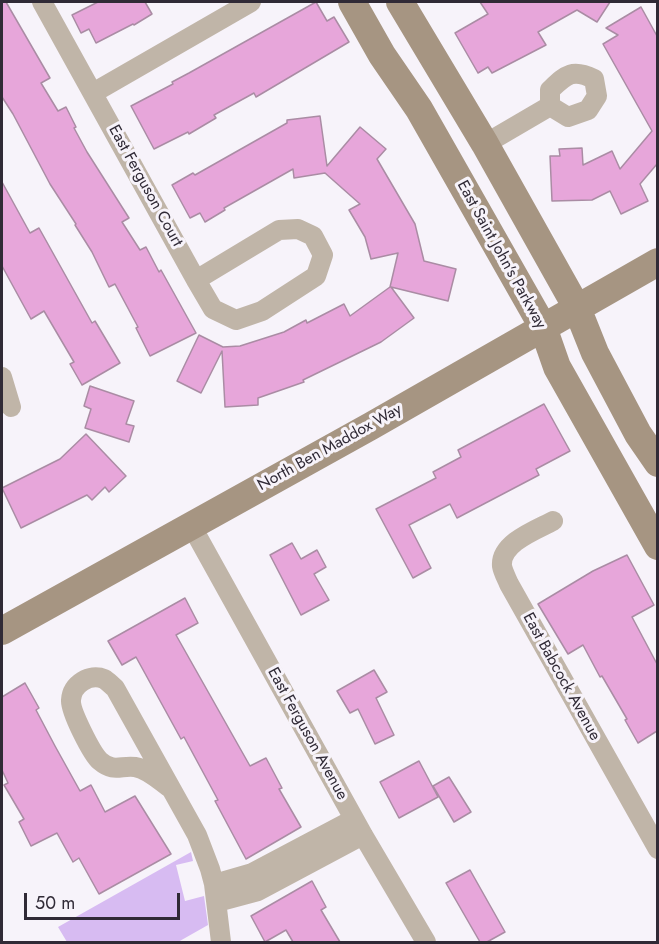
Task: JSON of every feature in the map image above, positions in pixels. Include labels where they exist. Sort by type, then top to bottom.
[{"type":"main road","name":"East Saint John's Parkway","points":[[351,2],[382,55],[419,109],[543,327],[557,367],[657,546]]},
{"type":"main road","points":[[400,2],[485,144],[577,308],[595,353],[657,463]]},
{"type":"main road","name":"North Ben Maddox Way","points":[[2,631],[371,426],[657,262]]},
{"type":"street","points":[[42,2],[93,93],[251,2]]},
{"type":"street","name":"East Ferguson Court","points":[[93,93],[196,279],[213,309],[236,320],[262,311],[316,276],[323,255],[313,236],[298,229],[279,230],[196,279]]},
{"type":"street","points":[[485,144],[550,106]]},
{"type":"street","points":[[2,376],[11,407]]},
{"type":"street","name":"East Babcock Avenue","points":[[553,521],[522,538],[507,550],[502,566],[509,584],[657,849]]},
{"type":"street","name":"East Ferguson Avenue","points":[[191,525],[358,827],[426,942]]},
{"type":"street","points":[[170,788],[147,771],[133,767],[120,769],[108,767],[98,759],[73,711],[70,700],[74,689],[83,680],[95,677],[106,680],[115,688],[196,835],[210,869],[221,942]]},
{"type":"street","points":[[215,893],[252,873],[358,827]]},
{"type":"shaded area","points":[[191,852],[193,861],[176,865],[185,901],[204,896],[208,925],[178,942],[67,942],[58,927]]},
{"type":"building","points":[[2,2],[6,2],[50,78],[41,83],[58,111],[66,107],[87,152],[129,218],[122,222],[140,250],[146,247],[196,333],[150,356],[136,328],[138,327],[115,284],[109,287],[92,252],[50,184],[2,97]]},
{"type":"building","points":[[98,2],[145,2],[152,14],[96,43],[89,29],[81,33],[72,15]]},
{"type":"building","points":[[316,2],[327,21],[334,17],[349,42],[256,97],[254,93],[214,115],[216,118],[189,134],[188,132],[154,149],[131,106]]},
{"type":"building","points":[[480,2],[610,2],[597,22],[577,10],[538,32],[546,45],[492,73],[488,67],[478,73],[455,33],[488,14]]},
{"type":"building","points":[[641,7],[657,36],[657,164],[640,184],[648,201],[621,214],[610,191],[592,200],[552,201],[550,156],[560,156],[559,149],[582,148],[583,165],[612,151],[620,169],[652,131],[603,44],[618,35],[606,28]]},
{"type":"building","points":[[320,116],[327,166],[360,127],[386,149],[377,159],[415,224],[424,261],[456,269],[448,301],[391,287],[414,318],[381,342],[303,380],[304,382],[258,398],[258,405],[225,407],[222,351],[201,393],[177,381],[199,335],[223,347],[240,346],[284,332],[306,320],[307,323],[344,304],[350,316],[390,287],[398,253],[371,259],[365,237],[349,210],[360,204],[325,173],[294,178],[293,169],[224,208],[225,210],[205,222],[200,213],[190,218],[172,185],[193,173],[195,175],[287,123],[287,120]]},
{"type":"building","points":[[2,182],[30,233],[39,228],[92,323],[95,321],[120,363],[82,385],[70,364],[74,362],[44,311],[31,319],[2,266]]},
{"type":"building","points":[[90,386],[134,401],[126,424],[134,426],[129,442],[85,428],[91,409],[84,406]]},
{"type":"building","points":[[544,404],[570,451],[536,469],[539,475],[457,518],[450,504],[409,525],[431,568],[413,578],[376,509],[436,478],[433,472],[461,457],[458,450]]},
{"type":"building","points":[[86,434],[126,476],[109,492],[105,487],[92,500],[87,495],[21,528],[2,488],[60,459]]},
{"type":"building","points":[[292,543],[301,559],[317,550],[326,567],[314,574],[329,600],[301,615],[270,555]]},
{"type":"building","points":[[627,555],[654,605],[632,617],[657,664],[657,731],[638,743],[625,720],[627,719],[583,645],[568,654],[538,604],[593,571]]},
{"type":"building","points":[[185,598],[198,623],[176,635],[250,766],[266,758],[282,788],[279,789],[301,827],[246,859],[184,737],[181,739],[136,657],[122,665],[108,641]]},
{"type":"building","points":[[374,670],[387,692],[376,698],[394,735],[375,744],[358,709],[350,713],[337,691]]},
{"type":"building","points":[[25,683],[39,708],[36,710],[80,791],[91,785],[105,812],[135,796],[171,854],[99,894],[79,858],[73,862],[57,833],[31,846],[19,822],[24,819],[4,785],[8,783],[2,770],[2,697]]},
{"type":"building","points":[[419,761],[438,797],[399,818],[380,782]]},
{"type":"building","points":[[449,777],[471,812],[454,822],[433,786]]},
{"type":"building","points":[[470,870],[505,932],[487,942],[480,942],[446,883]]},
{"type":"building","points":[[312,881],[326,907],[321,910],[340,942],[293,942],[286,930],[265,942],[251,916]]}]
